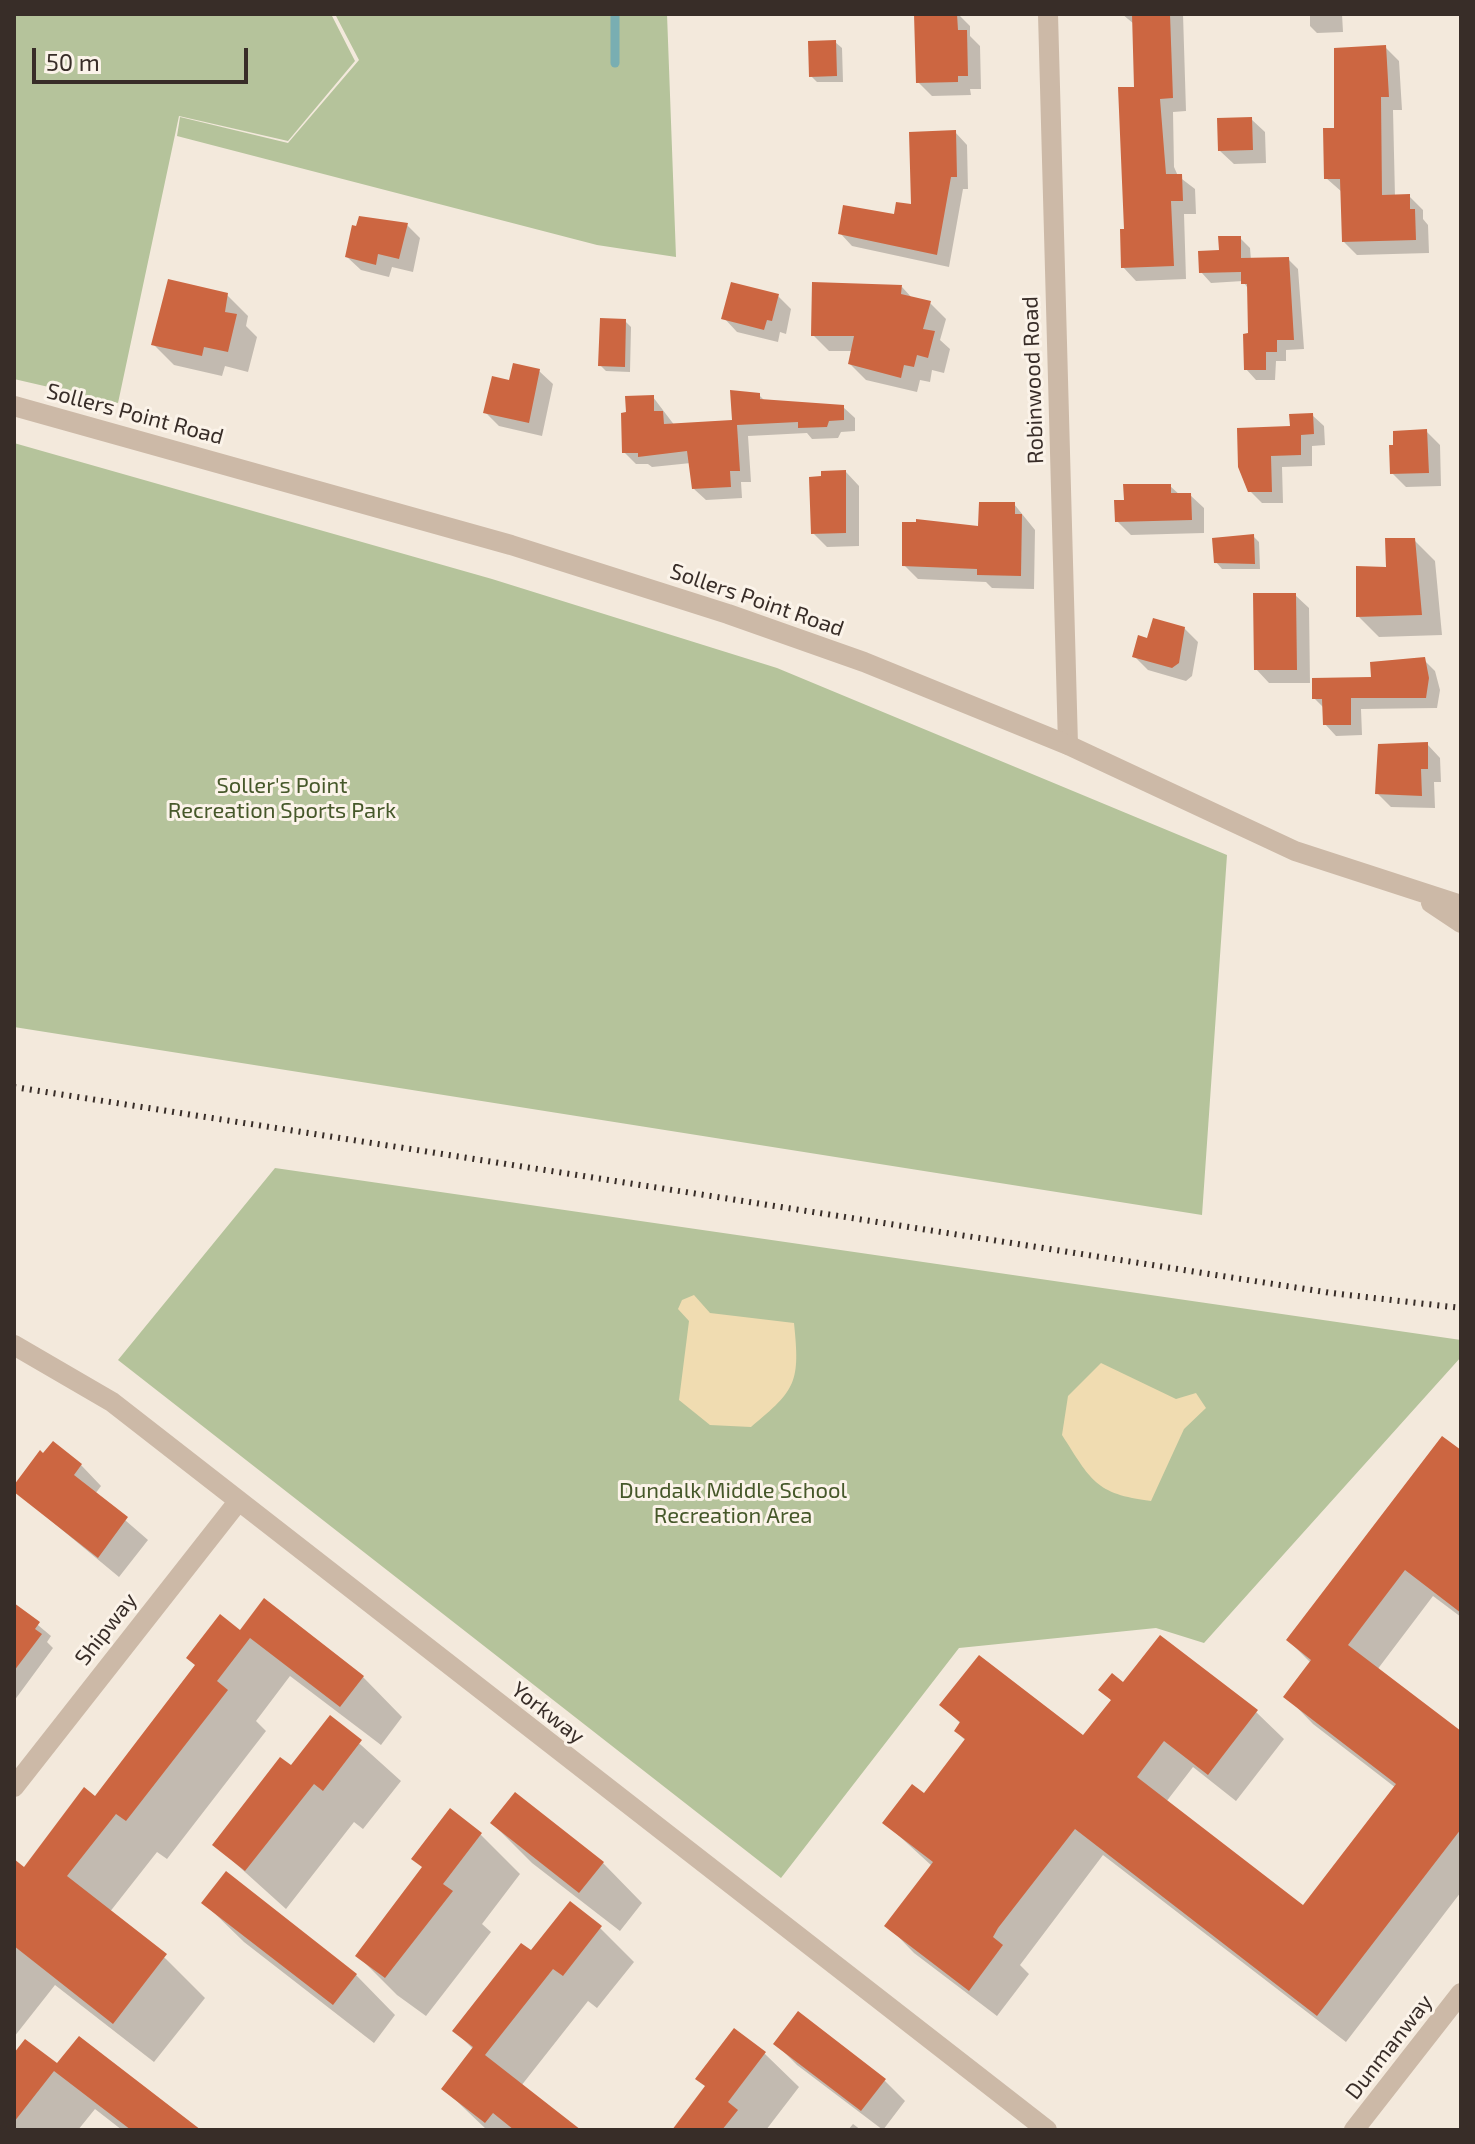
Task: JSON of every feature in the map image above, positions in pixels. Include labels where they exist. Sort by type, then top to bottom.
[{"type":"street","name":"Robinwood Road","points":[[1048,14],[1068,745]]},
{"type":"street","name":"Sollers Point Road","points":[[14,406],[496,540],[728,614],[864,662],[1068,745],[1295,851],[1461,905]]},
{"type":"street","points":[[1414,892],[1461,923]]},
{"type":"street","name":"Yorkway","points":[[14,1345],[112,1402],[237,1503],[1047,2130]]},
{"type":"street","name":"Shipway","points":[[14,1787],[237,1503]]},
{"type":"street","name":"Dunmanway","points":[[1354,2130],[1461,1993]]},
{"type":"green space","points":[[14,14],[331,14],[355,61],[288,141],[179,116],[118,403],[14,379]]},
{"type":"green space","points":[[335,14],[667,14],[676,257],[597,245],[177,136],[180,117],[288,143],[359,60]]},
{"type":"green space","name":"Soller's Point Recreation Sports Park","points":[[14,443],[492,579],[777,668],[1227,855],[1202,1215],[14,1027]]},
{"type":"green space","name":"Dundalk Middle School Recreation Area","points":[[275,1168],[1461,1340],[1461,1357],[1204,1643],[1156,1628],[959,1648],[781,1878],[118,1360]]},
{"type":"sand","points":[[694,1295],[710,1313],[794,1323],[796,1359],[792,1383],[778,1403],[751,1427],[710,1425],[679,1400],[689,1321],[678,1309],[682,1300]]},
{"type":"sand","points":[[1101,1363],[1176,1399],[1196,1393],[1206,1408],[1184,1429],[1151,1501],[1118,1494],[1096,1482],[1062,1435],[1068,1396]]},
{"type":"building","points":[[914,14],[957,14],[958,30],[967,30],[968,76],[958,76],[958,82],[916,83]]},
{"type":"building","points":[[1132,14],[1170,14],[1173,98],[1160,99],[1166,174],[1182,174],[1183,201],[1171,201],[1174,266],[1121,268],[1120,229],[1124,229],[1118,87],[1134,87]]},
{"type":"building","points":[[836,40],[837,76],[809,77],[808,41]]},
{"type":"building","points":[[1386,45],[1389,97],[1381,97],[1382,195],[1410,194],[1410,209],[1415,209],[1416,240],[1342,242],[1340,179],[1324,179],[1323,128],[1334,128],[1334,48]]},
{"type":"building","points":[[1252,117],[1253,150],[1218,151],[1217,118]]},
{"type":"building","points":[[956,130],[957,177],[951,177],[937,255],[838,234],[843,205],[894,214],[896,202],[911,204],[909,132]]},
{"type":"building","points":[[359,216],[408,223],[399,259],[378,254],[376,265],[345,257],[352,225],[356,226]]},
{"type":"building","points":[[1218,236],[1241,236],[1241,258],[1289,257],[1294,340],[1277,340],[1277,352],[1266,352],[1266,370],[1244,370],[1243,334],[1248,333],[1247,284],[1241,284],[1241,272],[1199,273],[1198,251],[1219,250]]},
{"type":"building","points":[[168,279],[228,293],[225,312],[237,314],[228,352],[204,347],[202,356],[151,345]]},
{"type":"building","points":[[731,282],[779,294],[772,321],[767,320],[764,330],[721,319]]},
{"type":"building","points":[[812,282],[902,285],[901,294],[931,301],[923,329],[935,331],[928,358],[917,355],[914,367],[904,365],[901,378],[848,364],[854,336],[811,336]]},
{"type":"building","points":[[600,318],[626,319],[625,367],[598,366]]},
{"type":"building","points":[[513,363],[540,369],[529,423],[483,413],[492,376],[509,380]]},
{"type":"building","points":[[730,390],[760,393],[760,399],[844,405],[844,420],[829,421],[827,427],[798,428],[798,422],[737,425],[740,471],[730,471],[731,487],[692,489],[687,451],[638,457],[638,453],[622,453],[621,413],[626,412],[625,396],[654,395],[654,411],[663,411],[664,424],[732,420]]},
{"type":"building","points":[[1313,413],[1314,434],[1301,435],[1301,455],[1271,456],[1272,492],[1248,492],[1238,467],[1237,428],[1290,426],[1289,414]]},
{"type":"building","points":[[1427,429],[1429,473],[1390,474],[1389,445],[1393,445],[1393,431]]},
{"type":"building","points":[[846,470],[846,533],[811,534],[809,477],[821,476],[821,471]]},
{"type":"building","points":[[1123,484],[1171,484],[1171,493],[1191,493],[1192,520],[1115,522],[1114,500],[1124,500]]},
{"type":"building","points":[[979,502],[1015,502],[1015,514],[1022,514],[1021,576],[977,575],[977,569],[902,566],[902,522],[916,522],[916,519],[978,526]]},
{"type":"building","points":[[1254,534],[1255,564],[1214,563],[1212,538]]},
{"type":"building","points":[[1385,538],[1415,538],[1422,615],[1356,617],[1356,566],[1386,567]]},
{"type":"building","points":[[1253,593],[1296,593],[1297,670],[1254,670]]},
{"type":"building","points":[[1153,618],[1185,627],[1179,663],[1172,668],[1132,657],[1138,635],[1147,638]]},
{"type":"building","points":[[1425,657],[1429,678],[1426,698],[1351,698],[1351,725],[1323,725],[1322,699],[1312,699],[1312,678],[1371,677],[1370,662]]},
{"type":"building","points":[[1428,742],[1428,769],[1421,769],[1422,796],[1375,794],[1378,744]]},
{"type":"building","points":[[1442,1436],[1461,1450],[1461,1613],[1405,1570],[1348,1645],[1461,1731],[1461,1829],[1317,2016],[1075,1829],[998,1928],[993,1937],[1003,1945],[969,1991],[884,1926],[933,1862],[882,1823],[912,1784],[924,1793],[965,1739],[954,1731],[960,1722],[939,1705],[979,1655],[1083,1735],[1111,1700],[1098,1690],[1112,1673],[1123,1682],[1160,1635],[1258,1710],[1208,1775],[1164,1741],[1137,1777],[1303,1905],[1396,1784],[1283,1697],[1311,1660],[1286,1640]]},
{"type":"building","points":[[53,1441],[82,1464],[74,1475],[128,1517],[98,1558],[14,1492],[14,1485],[40,1450],[43,1453]]},
{"type":"building","points":[[264,1598],[364,1676],[340,1707],[250,1638],[217,1681],[228,1690],[126,1821],[116,1814],[67,1876],[167,1954],[113,2024],[14,1946],[14,1859],[24,1867],[84,1787],[95,1796],[195,1665],[186,1658],[220,1614],[240,1630]]},
{"type":"building","points":[[14,1603],[40,1622],[35,1629],[42,1634],[14,1671]]},
{"type":"building","points":[[330,1715],[362,1740],[323,1791],[314,1784],[245,1871],[212,1845],[280,1757],[291,1765]]},
{"type":"building","points":[[515,1792],[604,1862],[579,1893],[490,1823]]},
{"type":"building","points":[[450,1808],[482,1833],[443,1884],[453,1891],[385,1978],[355,1956],[422,1867],[411,1859]]},
{"type":"building","points":[[226,1871],[357,1974],[333,2005],[201,1903]]},
{"type":"building","points":[[570,1901],[602,1926],[563,1976],[553,1969],[485,2055],[581,2130],[514,2130],[493,2113],[485,2123],[441,2089],[473,2047],[452,2031],[521,1943],[531,1950]]},
{"type":"building","points":[[798,2011],[886,2079],[861,2111],[773,2044]]},
{"type":"building","points":[[734,2028],[766,2052],[728,2102],[738,2110],[722,2130],[672,2130],[705,2086],[695,2079]]},
{"type":"building","points":[[79,2036],[201,2130],[131,2130],[54,2071],[14,2122],[14,2053],[25,2039],[57,2063]]},
{"type":"waterway","points":[[615,14],[615,63]]},
{"type":"railway","points":[[14,1087],[1331,1293],[1461,1308]]}]
